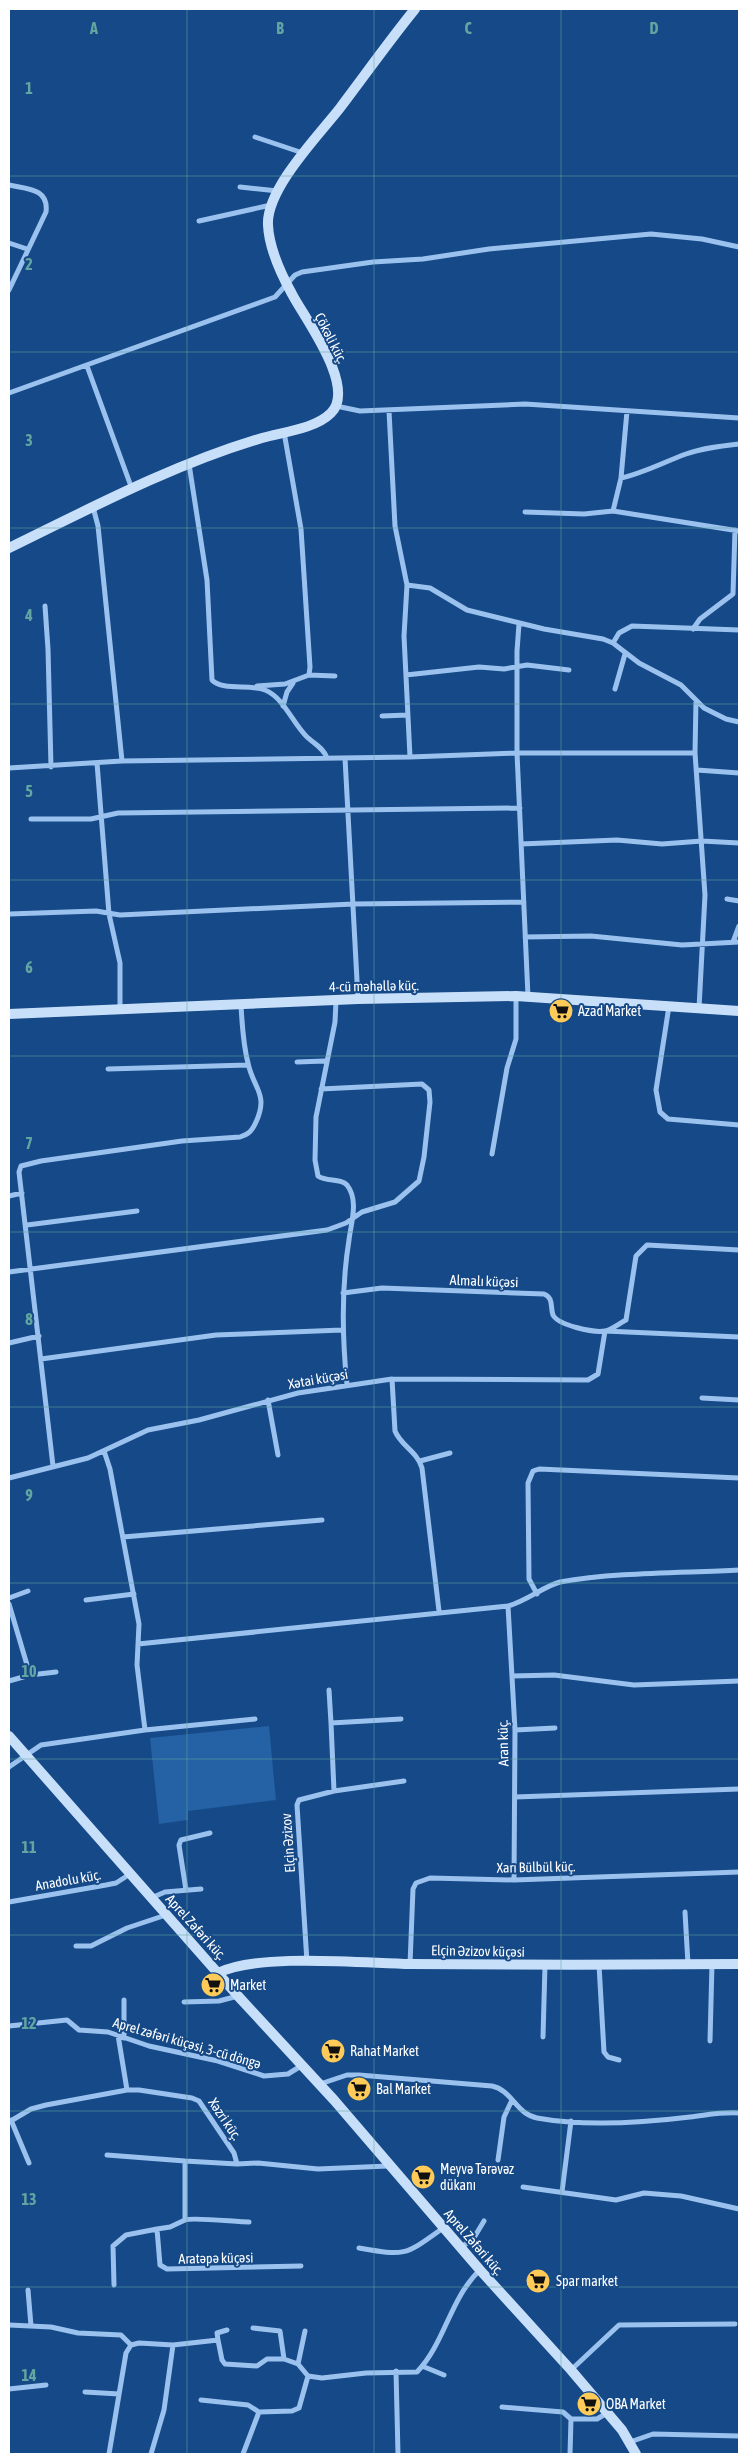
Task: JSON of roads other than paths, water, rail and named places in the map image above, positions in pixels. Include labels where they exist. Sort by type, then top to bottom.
[{"type":"street","name":"Çökəli küç.","points":[[336,406],[338,391],[335,373],[287,284],[270,236],[268,219],[271,205],[278,191],[415,9]]},
{"type":"street","points":[[255,137],[304,154]]},
{"type":"street","points":[[9,185],[38,192],[44,196],[47,204],[46,212],[9,290]]},
{"type":"street","points":[[240,187],[278,191]]},
{"type":"street","points":[[199,221],[271,205]]},
{"type":"street","points":[[9,393],[275,296],[295,275],[311,270],[373,262],[423,259],[489,249],[651,234],[702,240],[739,247]]},
{"type":"street","points":[[9,243],[27,249]]},
{"type":"street","points":[[86,366],[132,489]]},
{"type":"street","points":[[9,548],[93,507],[189,464],[321,420],[333,412],[336,406],[360,411],[389,411],[525,404],[739,418]]},
{"type":"street","points":[[389,411],[394,526],[407,584],[404,636],[410,757]]},
{"type":"street","points":[[613,511],[621,478],[627,411]]},
{"type":"street","points":[[284,432],[301,529],[309,675]]},
{"type":"street","points":[[621,478],[646,471],[687,453],[739,444]]},
{"type":"street","points":[[189,464],[207,580],[210,674],[212,680],[221,685],[254,686],[293,682],[309,675],[336,676]]},
{"type":"street","points":[[93,507],[98,526],[122,761]]},
{"type":"street","points":[[525,512],[584,514],[613,511],[737,531],[733,594],[700,619],[693,629]]},
{"type":"street","points":[[407,584],[430,588],[467,610],[519,624],[591,636],[613,643],[625,654],[676,682],[712,714],[739,722]]},
{"type":"street","points":[[45,606],[49,666],[51,767]]},
{"type":"street","points":[[519,624],[517,753],[528,996]]},
{"type":"street","points":[[613,643],[624,629],[632,626],[739,630]]},
{"type":"street","points":[[615,689],[625,654]]},
{"type":"street","points":[[406,675],[436,674],[470,667],[504,669],[528,665],[569,670]]},
{"type":"street","points":[[283,706],[287,692],[293,682]]},
{"type":"street","points":[[254,686],[271,693],[327,758]]},
{"type":"street","points":[[696,700],[694,719],[695,753],[705,895],[704,944],[699,1008]]},
{"type":"street","points":[[382,716],[408,715]]},
{"type":"street","points":[[9,768],[51,767],[122,761],[410,757],[517,753],[695,753]]},
{"type":"street","points":[[345,758],[358,999]]},
{"type":"street","points":[[97,763],[99,816],[109,914],[120,963],[120,1010]]},
{"type":"street","points":[[697,770],[739,773]]},
{"type":"street","points":[[31,819],[78,819],[118,813],[520,808]]},
{"type":"street","points":[[521,844],[616,840],[662,844],[702,841],[739,843]]},
{"type":"street","points":[[727,899],[739,900]]},
{"type":"street","points":[[9,914],[79,911],[120,916],[353,904],[524,902]]},
{"type":"street","points":[[733,942],[739,926]]},
{"type":"street","points":[[525,937],[591,936],[682,944],[739,942]]},
{"type":"street","points":[[492,1154],[507,1068],[516,1039],[516,996]]},
{"type":"street","name":"4-cü məhəllə küç.","points":[[9,1014],[358,999],[516,996],[739,1011]]},
{"type":"street","points":[[336,1001],[335,1022],[326,1061],[315,1138],[316,1171],[323,1180],[342,1182],[346,1185],[353,1201],[353,1218],[343,1293],[342,1330],[347,1385]]},
{"type":"street","points":[[53,1466],[20,1172],[24,1164],[182,1141],[240,1138],[247,1135],[261,1111],[262,1104],[261,1094],[248,1065],[241,1005]]},
{"type":"street","points":[[669,1006],[656,1090],[660,1112],[668,1119],[739,1125]]},
{"type":"street","points":[[296,1062],[326,1061]]},
{"type":"street","points":[[108,1069],[248,1065]]},
{"type":"street","points":[[9,1272],[327,1230],[346,1223],[362,1212],[395,1202],[419,1182],[426,1139],[430,1090],[422,1084],[321,1090]]},
{"type":"street","points":[[9,1196],[22,1193]]},
{"type":"street","points":[[27,1225],[137,1211]]},
{"type":"street","points":[[605,1331],[626,1320],[636,1256],[647,1245],[739,1250]]},
{"type":"street","name":"Almalı küçəsi","points":[[343,1293],[382,1288],[544,1294],[552,1302],[553,1314],[563,1325],[605,1331]]},
{"type":"street","points":[[41,1359],[216,1335],[342,1330]]},
{"type":"street","points":[[605,1331],[739,1337]]},
{"type":"street","name":"Xətai küçəsi","points":[[9,1478],[88,1458],[148,1430],[199,1420],[268,1400],[347,1385],[392,1379],[588,1380],[598,1374],[605,1331]]},
{"type":"street","points":[[9,1343],[39,1336]]},
{"type":"street","points":[[392,1379],[395,1431],[420,1462],[439,1611]]},
{"type":"street","points":[[702,1398],[739,1400]]},
{"type":"street","points":[[268,1400],[278,1455]]},
{"type":"street","points":[[104,1451],[123,1537],[139,1624],[137,1665],[145,1730]]},
{"type":"street","points":[[420,1462],[450,1453]]},
{"type":"street","points":[[536,1594],[529,1579],[528,1483],[533,1471],[539,1469],[739,1478]]},
{"type":"street","points":[[123,1537],[322,1520]]},
{"type":"street","points":[[138,1644],[439,1611],[508,1606],[558,1583],[587,1579],[739,1570]]},
{"type":"street","points":[[9,1598],[28,1591]]},
{"type":"street","points":[[86,1600],[134,1594]]},
{"type":"street","points":[[9,1604],[30,1675]]},
{"type":"street","name":"Aran küç.","points":[[508,1606],[515,1730],[514,1880]]},
{"type":"street","points":[[9,1681],[30,1675],[56,1672]]},
{"type":"street","points":[[512,1676],[554,1675],[634,1685],[739,1681]]},
{"type":"street","points":[[329,1690],[334,1791]]},
{"type":"street","points":[[9,1767],[41,1744],[145,1730],[255,1719]]},
{"type":"street","points":[[331,1723],[400,1719]]},
{"type":"street","points":[[515,1730],[555,1728]]},
{"type":"street","name":"Aprel Zəfəri küç.","points":[[9,1736],[238,1996],[319,2084],[461,2249],[571,2370],[630,2442],[636,2454]]},
{"type":"street","name":"Elçin Əzizov","points":[[307,1962],[297,1804],[299,1800],[334,1791],[404,1781]]},
{"type":"street","points":[[515,1797],[739,1789]]},
{"type":"street","points":[[186,1890],[179,1845],[181,1840],[210,1833]]},
{"type":"street","name":"Xarı Bülbül küç.","points":[[410,1964],[413,1889],[416,1883],[430,1878],[514,1880],[739,1872]]},
{"type":"street","name":"Anadolu küç.","points":[[9,1902],[106,1886],[116,1883],[130,1874]]},
{"type":"street","points":[[151,1898],[165,1892],[201,1888]]},
{"type":"street","points":[[685,1912],[688,1964]]},
{"type":"street","points":[[76,1946],[91,1946],[127,1928],[166,1915]]},
{"type":"street","name":"Elçin Əzizov küçəsi","points":[[218,1973],[242,1964],[307,1962],[545,1965],[739,1964]]},
{"type":"street","points":[[710,2042],[712,1964]]},
{"type":"street","points":[[543,2037],[545,1965]]},
{"type":"street","points":[[599,1965],[604,2052],[608,2057],[619,2060]]},
{"type":"street","points":[[184,2002],[219,2001],[238,1996]]},
{"type":"street","points":[[124,2000],[124,2038]]},
{"type":"street","name":"Aprel zəfəri küçəsi, 3-cü döngə","points":[[9,2026],[66,2020],[79,2030],[108,2032],[149,2046],[227,2063],[264,2076],[288,2074],[302,2066]]},
{"type":"street","points":[[118,2035],[127,2090]]},
{"type":"street","points":[[319,2084],[336,2077],[359,2075],[492,2086],[501,2088],[525,2114],[536,2118],[571,2121],[621,2122],[691,2117],[713,2112],[739,2113]]},
{"type":"street","name":"Xəzri küç.","points":[[10,2121],[31,2109],[127,2090],[158,2092],[192,2098],[198,2101],[234,2153],[237,2164]]},
{"type":"street","points":[[498,2160],[504,2117],[512,2100]]},
{"type":"street","points":[[10,2121],[29,2163]]},
{"type":"street","points":[[562,2192],[571,2121]]},
{"type":"street","points":[[107,2155],[237,2164],[258,2163],[318,2169],[388,2166]]},
{"type":"street","points":[[185,2161],[185,2220]]},
{"type":"street","points":[[523,2187],[616,2200],[644,2193],[681,2196],[739,2209]]},
{"type":"street","points":[[114,2285],[113,2246],[126,2235],[196,2218],[210,2221],[249,2222]]},
{"type":"street","points":[[461,2249],[475,2236],[484,2221]]},
{"type":"street","points":[[359,2248],[397,2254],[409,2251],[443,2228]]},
{"type":"street","name":"Aratəpə küçəsi","points":[[157,2229],[158,2260],[162,2267],[167,2269],[300,2266]]},
{"type":"street","points":[[227,2330],[217,2332],[222,2360],[225,2364],[257,2366],[267,2359],[284,2359],[298,2364],[308,2376],[322,2378],[396,2371],[409,2374],[417,2372],[422,2366],[464,2288],[480,2270]]},
{"type":"street","points":[[28,2290],[31,2326]]},
{"type":"street","points":[[571,2370],[618,2325],[734,2324]]},
{"type":"street","points":[[9,2325],[51,2327],[78,2333],[122,2335],[130,2345]]},
{"type":"street","points":[[253,2328],[280,2331],[284,2359]]},
{"type":"street","points":[[298,2364],[305,2331]]},
{"type":"street","points":[[130,2345],[139,2343],[172,2345],[218,2340]]},
{"type":"street","points":[[109,2454],[126,2353],[130,2345]]},
{"type":"street","points":[[151,2454],[164,2410],[172,2345]]},
{"type":"street","points":[[422,2366],[444,2375]]},
{"type":"street","points":[[396,2371],[398,2454]]},
{"type":"street","points":[[201,2400],[248,2405],[259,2412],[296,2410],[301,2404],[308,2376]]},
{"type":"street","points":[[9,2389],[46,2385]]},
{"type":"street","points":[[85,2392],[119,2394]]},
{"type":"street","points":[[502,2407],[563,2412],[571,2419],[597,2419],[607,2413]]},
{"type":"street","points":[[243,2454],[259,2412]]},
{"type":"street","points":[[570,2454],[571,2419]]},
{"type":"street","points":[[630,2442],[653,2434],[739,2436]]},
{"type":"place","name":"Azad Market","points":[[561,1011]]},
{"type":"place","name":"Market","points":[[213,1985]]},
{"type":"place","name":"Rahat Market","points":[[333,2051]]},
{"type":"place","name":"Bal Market","points":[[359,2089]]},
{"type":"place","name":"Meyvə Tərəvəz dükanı","points":[[423,2177]]},
{"type":"place","name":"Spar market","points":[[538,2281]]},
{"type":"place","name":"OBA Market","points":[[589,2404]]}]
